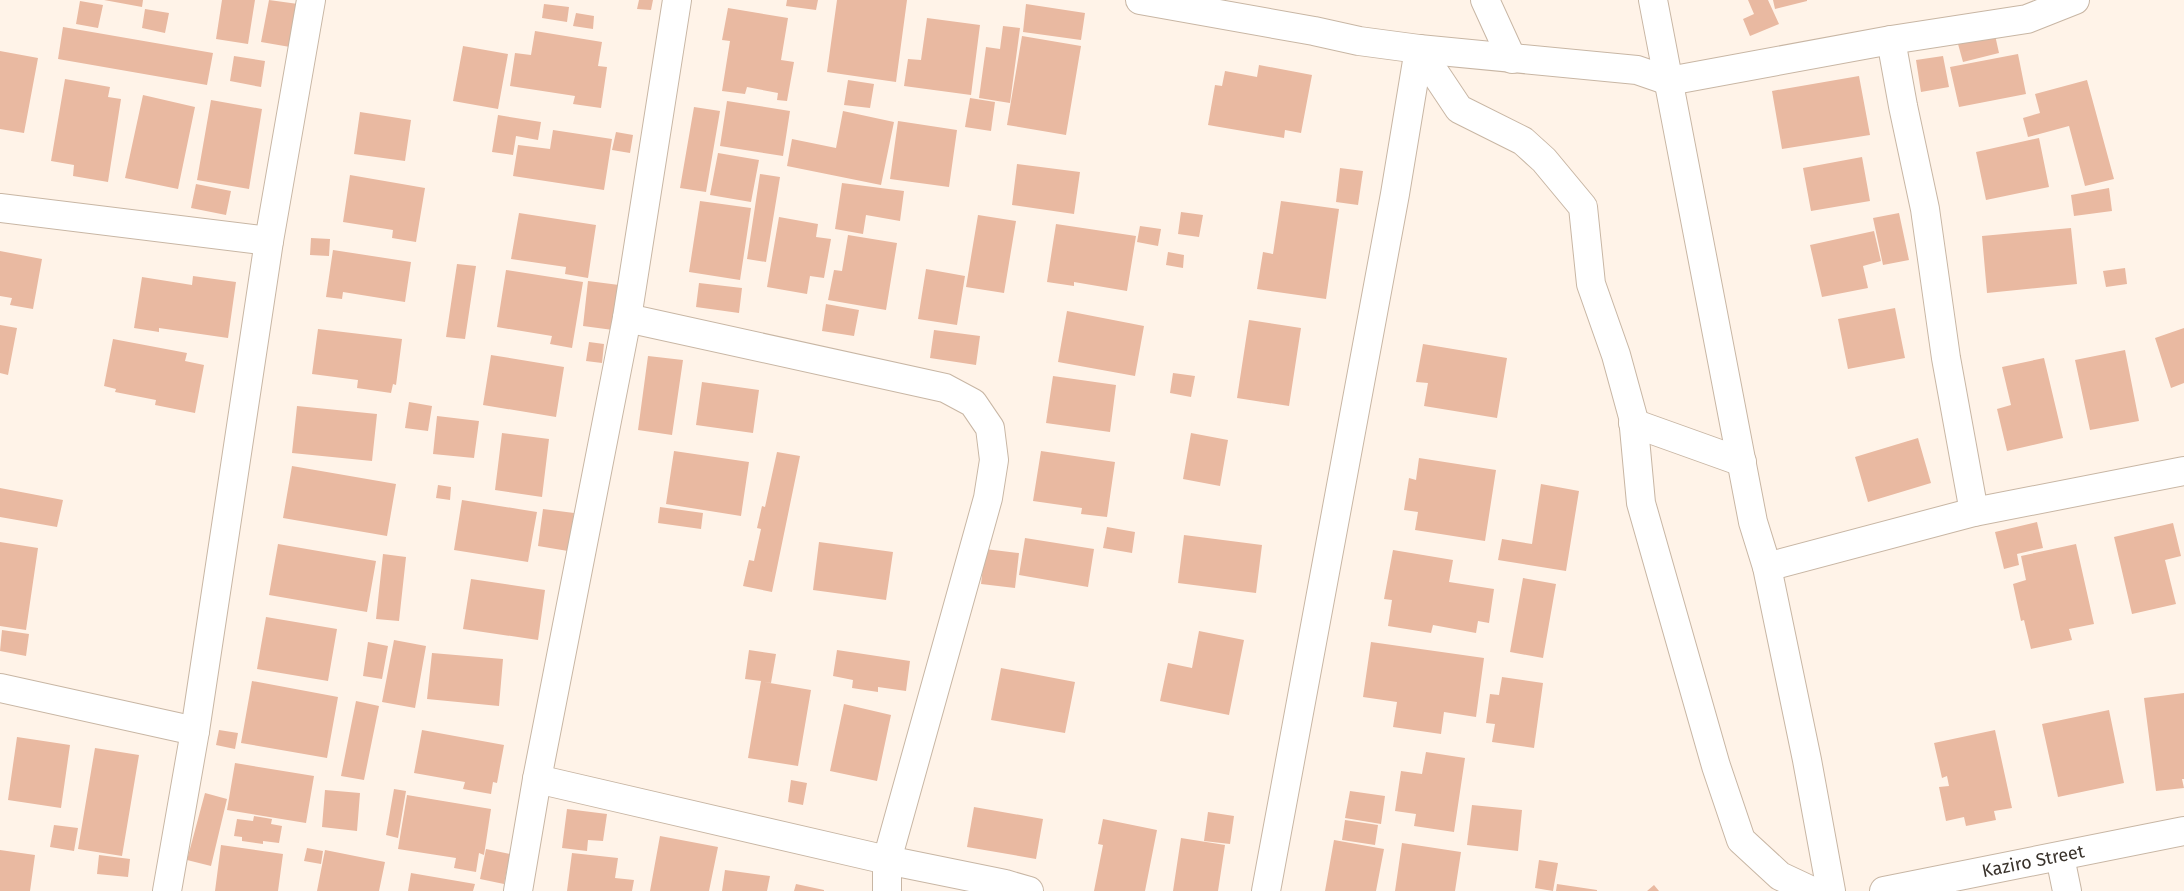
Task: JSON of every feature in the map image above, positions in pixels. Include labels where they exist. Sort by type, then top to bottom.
[{"type":"street","points":[[167,891],[195,731],[269,241],[311,0]]},
{"type":"street","points":[[518,891],[537,779],[627,318],[677,0]]},
{"type":"street","points":[[1140,0],[1314,31],[1359,41],[1512,59],[1637,70],[1669,81],[1891,40],[2027,19],[2075,0]]},
{"type":"street","points":[[1485,0],[1512,59]]},
{"type":"street","points":[[1653,0],[1753,522],[1767,567],[1808,760],[1831,891]]},
{"type":"street","points":[[1891,40],[1925,209],[1946,358],[1974,512]]},
{"type":"street","points":[[1419,49],[1460,109],[1523,141],[1544,160],[1583,207],[1591,284],[1616,355],[1633,423],[1641,504],[1716,766],[1741,840],[1780,876],[1812,891]]},
{"type":"street","points":[[1266,891],[1395,194],[1419,49]]},
{"type":"street","points":[[0,208],[269,241]]},
{"type":"street","points":[[627,318],[945,388],[973,403],[990,428],[994,460],[988,498],[887,860],[887,891]]},
{"type":"street","points":[[1633,423],[1742,462]]},
{"type":"street","points":[[1767,567],[1974,512],[2184,471]]},
{"type":"street","points":[[0,688],[195,731]]},
{"type":"street","points":[[537,779],[1029,891]]},
{"type":"street","name":"Kaziro Street","points":[[1884,891],[2184,831]]},
{"type":"street","points":[[2060,857],[2067,891]]},
{"type":"building","points":[[104,0],[143,0],[142,7]]},
{"type":"building","points":[[222,0],[255,0],[248,44],[216,39]]},
{"type":"building","points":[[269,0],[298,4],[290,47],[261,42]]},
{"type":"building","points":[[639,0],[653,0],[651,10],[637,9]]},
{"type":"building","points":[[787,0],[818,0],[816,10],[786,6]]},
{"type":"building","points":[[837,0],[907,0],[896,82],[827,72]]},
{"type":"building","points":[[1748,0],[1768,0],[1779,24],[1750,36],[1743,19],[1754,14]]},
{"type":"building","points":[[1773,0],[1807,0],[1807,1],[1775,9]]},
{"type":"building","points":[[80,1],[103,5],[98,28],[76,24]]},
{"type":"building","points":[[544,4],[569,7],[567,22],[542,18]]},
{"type":"building","points":[[1026,4],[1085,13],[1081,40],[1023,32]]},
{"type":"building","points":[[728,8],[788,18],[781,60],[794,62],[787,101],[777,100],[778,93],[747,87],[745,94],[722,91],[730,41],[722,40]]},
{"type":"building","points":[[145,9],[169,13],[165,33],[142,28]]},
{"type":"building","points":[[576,13],[594,16],[593,29],[573,26]]},
{"type":"building","points":[[927,18],[980,25],[971,95],[904,86],[908,59],[921,60]]},
{"type":"building","points":[[1003,26],[1020,28],[1010,103],[979,98],[986,47],[1000,49]]},
{"type":"building","points":[[63,27],[213,53],[207,85],[58,59]]},
{"type":"building","points":[[535,31],[602,42],[598,66],[607,67],[601,108],[573,104],[575,96],[510,86],[515,53],[531,55]]},
{"type":"building","points":[[1995,35],[1999,53],[1963,62],[1958,44]]},
{"type":"building","points":[[1022,36],[1081,46],[1066,135],[1007,125]]},
{"type":"building","points":[[463,46],[508,54],[498,109],[453,101]]},
{"type":"building","points":[[0,51],[38,58],[24,133],[0,129]]},
{"type":"building","points":[[2018,54],[2026,94],[1959,107],[1950,67]]},
{"type":"building","points":[[234,56],[265,61],[261,87],[230,81]]},
{"type":"building","points":[[1943,56],[1949,87],[1921,92],[1916,60]]},
{"type":"building","points":[[1259,65],[1312,75],[1301,133],[1285,130],[1284,138],[1208,125],[1215,85],[1222,86],[1225,71],[1257,77]]},
{"type":"building","points":[[1859,76],[1870,135],[1782,149],[1772,91]]},
{"type":"building","points":[[65,79],[110,87],[108,97],[121,99],[108,182],[73,176],[74,165],[51,161]]},
{"type":"building","points":[[848,80],[874,84],[870,108],[844,105]]},
{"type":"building","points":[[2087,80],[2114,179],[2085,186],[2069,126],[2028,137],[2023,118],[2040,113],[2035,94]]},
{"type":"building","points":[[143,95],[195,107],[178,189],[125,178]]},
{"type":"building","points":[[970,98],[995,102],[991,131],[965,127]]},
{"type":"building","points":[[211,100],[262,109],[249,189],[197,180]]},
{"type":"building","points":[[727,101],[790,111],[783,156],[720,146]]},
{"type":"building","points":[[694,107],[720,111],[706,192],[680,188]]},
{"type":"building","points":[[843,111],[894,122],[881,185],[787,166],[792,139],[836,148]]},
{"type":"building","points":[[360,112],[411,120],[405,161],[354,154]]},
{"type":"building","points":[[498,115],[541,122],[538,140],[516,136],[513,155],[492,152]]},
{"type":"building","points":[[898,121],[957,130],[949,187],[890,179]]},
{"type":"building","points":[[553,130],[612,139],[604,190],[513,176],[518,145],[550,149]]},
{"type":"building","points":[[616,132],[633,135],[630,153],[612,150]]},
{"type":"building","points":[[2039,138],[2049,187],[1986,200],[1976,152]]},
{"type":"building","points":[[718,153],[759,160],[751,202],[710,195]]},
{"type":"building","points":[[1862,157],[1870,201],[1811,211],[1803,168]]},
{"type":"building","points":[[1017,164],[1080,172],[1074,214],[1012,205]]},
{"type":"building","points":[[1340,168],[1363,171],[1358,205],[1336,202]]},
{"type":"building","points":[[760,174],[780,177],[766,262],[747,259]]},
{"type":"building","points":[[350,175],[425,188],[416,242],[392,238],[393,230],[343,222]]},
{"type":"building","points":[[842,183],[904,191],[900,221],[866,215],[863,234],[835,229]]},
{"type":"building","points":[[196,184],[231,191],[226,215],[191,208]]},
{"type":"building","points":[[2109,188],[2112,211],[2074,216],[2071,195]]},
{"type":"building","points":[[700,201],[751,208],[740,280],[689,272]]},
{"type":"building","points":[[1281,201],[1339,209],[1326,299],[1257,289],[1263,252],[1273,254]]},
{"type":"building","points":[[1181,212],[1203,215],[1199,237],[1178,234]]},
{"type":"building","points":[[519,213],[596,225],[588,278],[565,274],[566,267],[511,259]]},
{"type":"building","points":[[1899,213],[1909,260],[1883,265],[1873,218]]},
{"type":"building","points":[[978,215],[1016,221],[1004,293],[966,287]]},
{"type":"building","points":[[779,217],[818,224],[816,237],[831,239],[824,278],[810,276],[807,294],[767,287]]},
{"type":"building","points":[[1056,224],[1136,236],[1127,291],[1074,282],[1074,286],[1047,282]]},
{"type":"building","points":[[1140,226],[1161,229],[1158,246],[1137,242]]},
{"type":"building","points":[[2071,228],[2077,284],[1987,293],[1982,236]]},
{"type":"building","points":[[1874,231],[1881,261],[1863,266],[1868,288],[1822,297],[1810,245]]},
{"type":"building","points":[[848,235],[897,243],[886,310],[828,300],[834,270],[842,271]]},
{"type":"building","points":[[311,238],[330,239],[329,256],[310,255]]},
{"type":"building","points":[[333,250],[411,262],[405,302],[343,292],[342,299],[326,297]]},
{"type":"building","points":[[0,251],[42,259],[33,309],[10,305],[12,298],[0,296]]},
{"type":"building","points":[[1168,252],[1184,255],[1183,268],[1166,265]]},
{"type":"building","points":[[457,264],[476,266],[465,339],[446,337]]},
{"type":"building","points":[[2125,268],[2127,284],[2106,287],[2103,271]]},
{"type":"building","points":[[926,269],[965,276],[957,325],[918,319]]},
{"type":"building","points":[[506,270],[583,282],[572,348],[550,344],[552,336],[497,327]]},
{"type":"building","points":[[193,276],[236,282],[228,338],[159,328],[159,332],[134,328],[142,277],[192,285]]},
{"type":"building","points":[[588,281],[619,285],[613,330],[583,326]]},
{"type":"building","points":[[699,283],[742,288],[739,313],[696,307]]},
{"type":"building","points":[[826,304],[859,310],[854,336],[822,331]]},
{"type":"building","points":[[1895,308],[1905,358],[1848,369],[1838,319]]},
{"type":"building","points":[[1067,311],[1144,326],[1135,376],[1058,362]]},
{"type":"building","points":[[1249,320],[1301,328],[1289,406],[1237,398]]},
{"type":"building","points":[[0,325],[17,328],[8,375],[0,373]]},
{"type":"building","points":[[2184,328],[2184,383],[2171,388],[2155,338]]},
{"type":"building","points":[[318,329],[402,339],[396,385],[393,384],[391,393],[357,388],[358,380],[312,374]]},
{"type":"building","points":[[934,330],[980,336],[976,365],[930,358]]},
{"type":"building","points":[[113,339],[187,353],[185,361],[204,365],[195,413],[155,405],[156,400],[115,392],[116,389],[104,386]]},
{"type":"building","points":[[589,342],[604,344],[602,363],[586,361]]},
{"type":"building","points":[[1423,344],[1507,358],[1497,418],[1424,406],[1428,383],[1416,382]]},
{"type":"building","points":[[2125,350],[2139,421],[2090,430],[2075,360]]},
{"type":"building","points":[[491,355],[564,367],[556,417],[483,405]]},
{"type":"building","points":[[648,356],[683,360],[672,435],[638,430]]},
{"type":"building","points":[[2044,358],[2063,438],[2007,451],[1997,409],[2011,405],[2002,367]]},
{"type":"building","points":[[1173,373],[1195,376],[1191,397],[1170,393]]},
{"type":"building","points":[[1053,376],[1116,385],[1110,432],[1046,423]]},
{"type":"building","points":[[702,382],[759,390],[753,433],[696,425]]},
{"type":"building","points":[[409,402],[432,406],[428,431],[405,428]]},
{"type":"building","points":[[297,406],[377,414],[372,461],[292,453]]},
{"type":"building","points":[[437,416],[479,421],[474,458],[433,454]]},
{"type":"building","points":[[502,433],[549,439],[542,497],[495,490]]},
{"type":"building","points":[[1191,433],[1228,440],[1220,486],[1183,479]]},
{"type":"building","points":[[1918,438],[1931,483],[1868,502],[1855,457]]},
{"type":"building","points":[[674,451],[749,462],[741,516],[666,504]]},
{"type":"building","points":[[1041,451],[1115,462],[1107,517],[1081,514],[1082,508],[1033,501]]},
{"type":"building","points":[[777,452],[800,456],[772,592],[743,586],[749,560],[754,561],[761,529],[757,528],[762,506],[765,507]]},
{"type":"building","points":[[1419,458],[1496,470],[1485,541],[1415,530],[1418,512],[1404,510],[1409,478],[1416,480]]},
{"type":"building","points":[[292,466],[396,484],[387,536],[283,518]]},
{"type":"building","points":[[1541,484],[1579,491],[1566,571],[1498,560],[1502,539],[1532,544]]},
{"type":"building","points":[[438,485],[451,487],[450,500],[436,498]]},
{"type":"building","points":[[0,488],[63,500],[57,527],[0,517]]},
{"type":"building","points":[[462,500],[537,512],[528,562],[454,550]]},
{"type":"building","points":[[660,507],[703,513],[701,529],[658,523]]},
{"type":"building","points":[[543,509],[574,513],[568,551],[538,546]]},
{"type":"building","points":[[2037,522],[2043,548],[2017,554],[2019,565],[2004,569],[1995,532]]},
{"type":"building","points":[[2173,523],[2181,556],[2165,560],[2176,604],[2132,614],[2114,537]]},
{"type":"building","points":[[1107,527],[1135,532],[1132,553],[1103,548]]},
{"type":"building","points":[[1184,535],[1262,545],[1256,593],[1178,583]]},
{"type":"building","points":[[1025,538],[1094,549],[1088,587],[1019,575]]},
{"type":"building","points":[[0,542],[38,548],[26,630],[0,626]]},
{"type":"building","points":[[819,542],[893,552],[886,600],[813,590]]},
{"type":"building","points":[[278,544],[376,561],[367,612],[269,595]]},
{"type":"building","points":[[2076,544],[2094,624],[2069,629],[2072,640],[2031,649],[2024,620],[2021,621],[2013,584],[2026,580],[2021,556]]},
{"type":"building","points":[[985,549],[1019,553],[1015,588],[981,584]]},
{"type":"building","points":[[1393,550],[1453,560],[1449,582],[1494,589],[1489,623],[1478,621],[1476,633],[1433,625],[1431,633],[1388,626],[1392,600],[1384,599]]},
{"type":"building","points":[[383,554],[406,557],[399,621],[376,619]]},
{"type":"building","points":[[1523,578],[1556,584],[1543,658],[1510,652]]},
{"type":"building","points":[[471,579],[545,590],[538,640],[463,629]]},
{"type":"building","points":[[266,617],[337,629],[328,681],[257,669]]},
{"type":"building","points":[[2,630],[29,634],[26,656],[0,651]]},
{"type":"building","points":[[1199,631],[1244,640],[1229,715],[1160,701],[1168,663],[1192,668]]},
{"type":"building","points":[[394,640],[426,646],[415,708],[382,702]]},
{"type":"building","points":[[368,642],[388,646],[382,679],[363,676]]},
{"type":"building","points":[[1371,642],[1484,658],[1476,717],[1444,712],[1441,734],[1393,727],[1397,702],[1363,697]]},
{"type":"building","points":[[749,650],[776,654],[771,683],[764,682],[811,690],[798,766],[748,758],[761,681],[745,679]]},
{"type":"building","points":[[837,650],[910,661],[906,691],[878,687],[878,692],[852,688],[853,680],[833,676]]},
{"type":"building","points":[[432,653],[503,659],[499,706],[427,699]]},
{"type":"building","points":[[1001,668],[1075,682],[1065,733],[991,720]]},
{"type":"building","points":[[1502,677],[1543,683],[1534,748],[1492,742],[1495,724],[1486,723],[1490,694],[1499,695]]},
{"type":"building","points":[[252,681],[338,697],[327,758],[241,743]]},
{"type":"building","points":[[2184,693],[2184,779],[2182,779],[2184,788],[2156,791],[2144,698]]},
{"type":"building","points":[[356,701],[379,706],[364,780],[341,776]]},
{"type":"building","points":[[844,704],[891,715],[877,781],[830,771]]},
{"type":"building","points":[[2109,710],[2124,783],[2058,797],[2042,724]]},
{"type":"building","points":[[219,730],[238,733],[235,749],[216,745]]},
{"type":"building","points":[[422,730],[504,745],[497,783],[493,782],[491,794],[463,789],[465,782],[414,773]]},
{"type":"building","points":[[1995,730],[2012,808],[1994,811],[1996,820],[1966,826],[1964,817],[1946,821],[1939,787],[1949,786],[1947,776],[1942,778],[1934,743]]},
{"type":"building","points":[[17,737],[70,745],[61,808],[8,800]]},
{"type":"building","points":[[95,748],[139,755],[122,856],[78,849]]},
{"type":"building","points":[[1426,752],[1465,758],[1454,832],[1414,826],[1416,814],[1395,811],[1401,771],[1422,774]]},
{"type":"building","points":[[235,763],[314,776],[306,823],[227,810]]},
{"type":"building","points":[[791,780],[807,783],[803,805],[788,802]]},
{"type":"building","points":[[394,789],[406,791],[398,838],[386,835]]},
{"type":"building","points":[[325,790],[360,793],[357,831],[322,827]]},
{"type":"building","points":[[1350,791],[1385,796],[1381,824],[1345,818]]},
{"type":"building","points":[[205,793],[227,799],[211,866],[187,860]]},
{"type":"building","points":[[407,795],[491,809],[484,855],[479,853],[476,872],[454,868],[456,858],[398,849]]},
{"type":"building","points":[[1472,805],[1522,810],[1518,851],[1467,845]]},
{"type":"building","points":[[974,807],[1043,819],[1036,859],[967,847]]},
{"type":"building","points":[[567,809],[607,814],[603,841],[588,840],[587,851],[562,848]]},
{"type":"building","points":[[1208,812],[1234,816],[1230,844],[1204,841]]},
{"type":"building","points":[[254,816],[272,819],[271,824],[282,826],[279,843],[263,841],[263,844],[242,841],[242,837],[234,836],[237,819],[253,821]]},
{"type":"building","points":[[1103,819],[1157,830],[1145,891],[1094,891],[1103,845],[1098,844]]},
{"type":"building","points":[[1345,820],[1378,825],[1375,845],[1342,840]]},
{"type":"building","points":[[54,825],[78,828],[74,851],[50,847]]},
{"type":"building","points":[[660,836],[718,847],[709,891],[650,891]]},
{"type":"building","points":[[1181,838],[1225,845],[1218,891],[1173,891]]},
{"type":"building","points":[[1334,840],[1384,849],[1376,891],[1325,891]]},
{"type":"building","points":[[1402,843],[1461,852],[1455,891],[1395,891]]},
{"type":"building","points":[[221,845],[283,854],[278,891],[215,891]]},
{"type":"building","points":[[307,848],[323,851],[321,864],[304,861]]},
{"type":"building","points":[[486,849],[510,854],[504,884],[480,879]]},
{"type":"building","points":[[0,850],[35,855],[30,891],[0,891]]},
{"type":"building","points":[[325,850],[385,862],[379,891],[317,891]]},
{"type":"building","points":[[572,853],[618,858],[615,878],[634,880],[632,891],[567,891]]},
{"type":"building","points":[[99,855],[130,859],[128,877],[97,874]]},
{"type":"building","points":[[1539,860],[1558,863],[1553,891],[1535,888]]},
{"type":"building","points":[[725,870],[770,876],[767,891],[722,891]]},
{"type":"building","points":[[411,873],[475,884],[473,891],[408,891]]},
{"type":"building","points":[[796,884],[824,890],[824,891],[794,891]]},
{"type":"building","points":[[1557,884],[1597,890],[1597,891],[1556,891]]},
{"type":"building","points":[[1654,885],[1659,891],[1647,891]]}]
